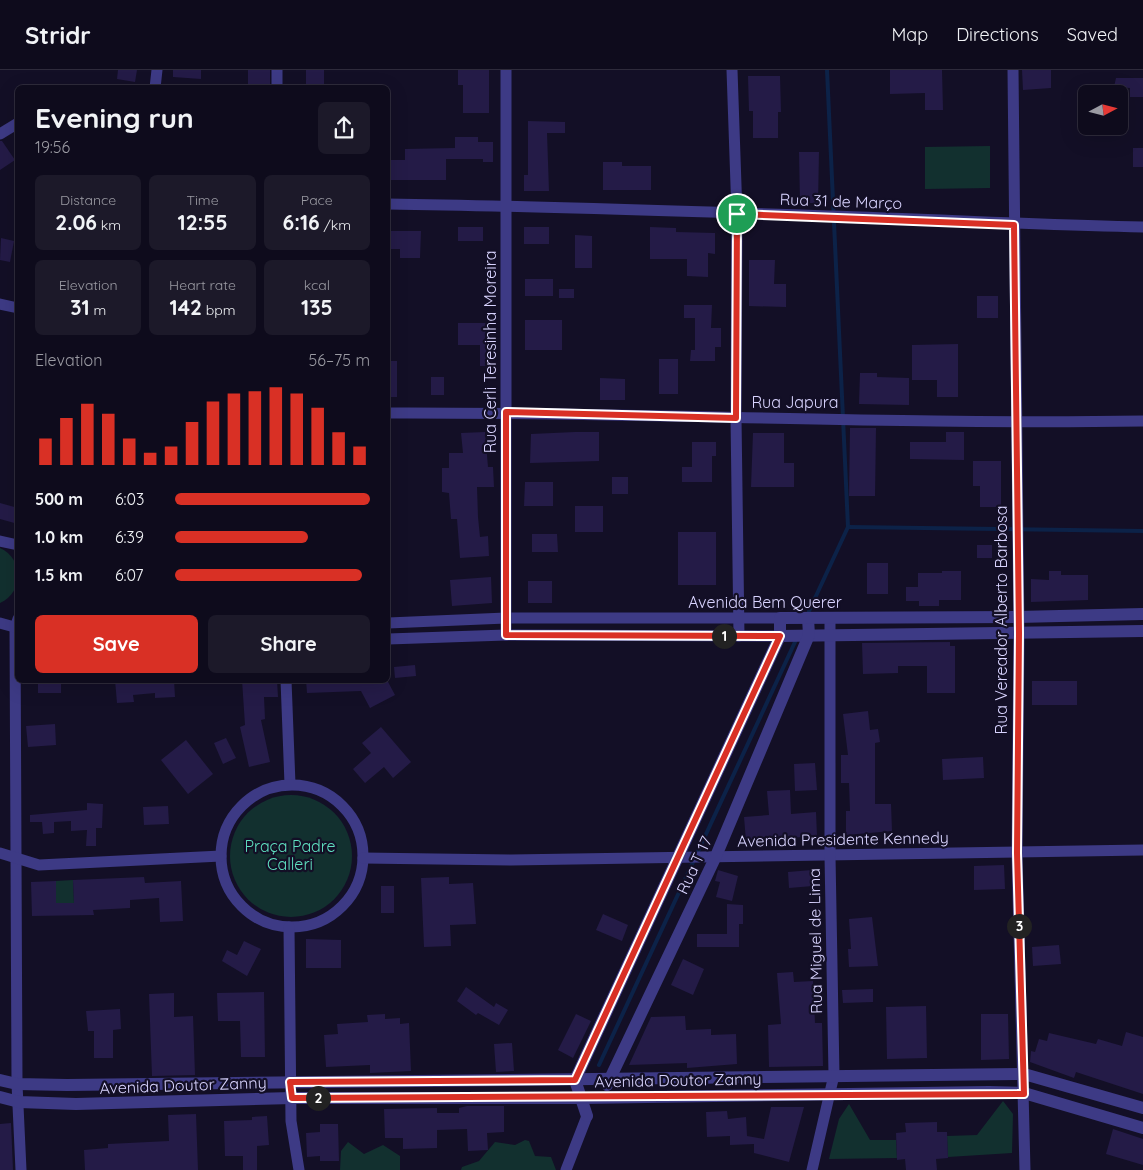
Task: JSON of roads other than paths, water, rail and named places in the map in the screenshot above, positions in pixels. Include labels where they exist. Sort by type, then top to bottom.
[{"type":"street","points":[[155,85],[157,70]]},
{"type":"street","points":[[277,70],[277,85]]},
{"type":"street","name":"Rua Cerli Teresinha Moreira","points":[[506,70],[506,635]]},
{"type":"street","points":[[732,70],[737,214],[736,418],[739,636]]},
{"type":"street","name":"Rua Vereador Alberto Barbosa","points":[[1014,70],[1019,633],[1017,853],[1025,1170]]},
{"type":"street","points":[[0,134],[15,125]]},
{"type":"street","name":"Rua 31 de Março","points":[[390,204],[839,216],[1014,225],[1143,227]]},
{"type":"street","points":[[0,304],[15,307]]},
{"type":"street","name":"Rua Japura","points":[[390,413],[506,412],[1016,423],[1143,421]]},
{"type":"street","points":[[0,541],[15,544]]},
{"type":"street","name":"Avenida Bem Querer","points":[[390,623],[506,618],[739,619],[1143,614]]},
{"type":"street","name":"Rua T 17","points":[[575,1080],[780,636],[780,618]]},
{"type":"street","name":"Rua T 17","points":[[566,1170],[587,1116],[611,1079],[716,856],[809,635],[808,618]]},
{"type":"street","name":"Rua Miguel de Lima","points":[[812,1170],[834,1075],[830,856],[830,618]]},
{"type":"street","points":[[0,623],[15,625]]},
{"type":"street","name":"Avenida Bem Querer","points":[[390,639],[506,635],[780,636],[1143,631]]},
{"type":"street","points":[[17,683],[16,1084],[19,1102],[21,1170]]},
{"type":"street","points":[[286,683],[290,784]]},
{"type":"street","points":[[290,784],[317,789],[340,803],[358,828],[363,858],[358,883],[349,898],[337,911],[315,924],[289,927],[264,921],[243,907],[227,883],[222,856],[226,831],[239,809],[262,791],[290,784]]},
{"type":"street","name":"Avenida Presidente Kennedy","points":[[363,858],[511,860],[1143,850]]},
{"type":"street","points":[[0,854],[38,865],[222,856]]},
{"type":"street","points":[[289,927],[291,1121],[299,1170]]},
{"type":"street","name":"Avenida Doutor Zanny","points":[[0,1080],[16,1084],[575,1080],[834,1075],[1024,1074],[1143,1108]]},
{"type":"street","points":[[575,1080],[587,1116]]},
{"type":"street","name":"Avenida Doutor Zanny","points":[[0,1097],[19,1102],[76,1104],[292,1098],[582,1098],[1024,1094],[1143,1128]]},
{"type":"waterway","points":[[809,611],[848,527],[827,70]]},
{"type":"waterway","points":[[848,527],[1143,531]]},
{"type":"waterway","points":[[599,1065],[795,642]]},
{"type":"park label","name":"Praça Padre Calleri","points":[[290,855]]}]
